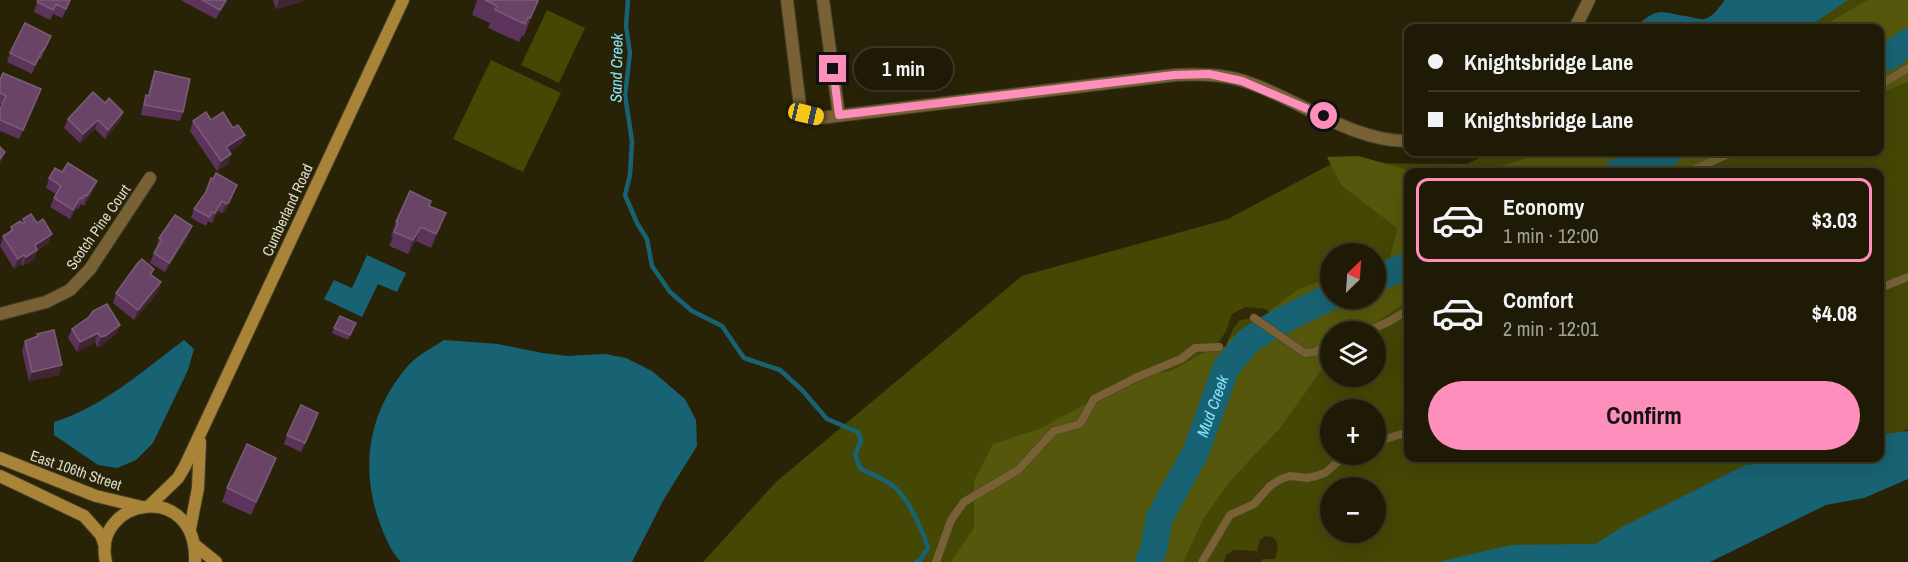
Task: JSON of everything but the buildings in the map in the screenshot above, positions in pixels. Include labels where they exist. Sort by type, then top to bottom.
[{"type":"main road","name":"Cumberland Road","points":[[105,547],[107,537],[117,520],[125,514],[146,507],[178,478],[201,435],[403,0]]},
{"type":"main road","name":"Cumberland Road","points":[[190,529],[198,488],[201,435]]},
{"type":"main road","name":"East 106th Street","points":[[0,458],[96,496],[173,512],[183,519],[190,529]]},
{"type":"main road","points":[[0,476],[84,516],[101,535],[106,562]]},
{"type":"main road","points":[[190,529],[196,546],[195,562]]},
{"type":"main road","points":[[196,546],[216,562]]},
{"type":"street","points":[[787,0],[800,106],[806,114],[820,118],[1174,75],[1209,74],[1242,81],[1365,133],[1385,139],[1404,141]]},
{"type":"street","points":[[823,0],[839,115]]},
{"type":"street","points":[[1577,24],[1589,0]]},
{"type":"street","name":"Scotch Pine Court","points":[[0,314],[46,302],[70,290],[90,269],[150,178]]},
{"type":"lane","points":[[1884,83],[1908,68]]},
{"type":"lane","points":[[1697,168],[1724,156]]},
{"type":"lane","points":[[1884,286],[1908,277]]},
{"type":"lane","points":[[1386,323],[1404,312]]},
{"type":"lane","points":[[1254,318],[1305,353],[1320,349]]},
{"type":"lane","points":[[936,562],[951,520],[964,502],[1018,470],[1054,431],[1080,424],[1094,399],[1137,377],[1181,359],[1195,348],[1219,346]]},
{"type":"lane","points":[[1386,439],[1404,433]]},
{"type":"lane","points":[[1202,562],[1230,515],[1254,504],[1270,486],[1281,479],[1290,476],[1307,478],[1316,476],[1334,465]]},
{"type":"shaded area","points":[[1725,0],[1908,0],[1908,429],[1884,440],[1884,168],[1404,168],[1404,462],[1838,462],[1626,562],[703,562],[776,482],[1022,276],[1228,219],[1333,163],[1467,164],[1484,156],[1884,156],[1884,24],[1639,24],[1661,12],[1699,19],[1710,17]]},
{"type":"shaded area","points":[[1868,0],[1908,0],[1908,82],[1884,91],[1884,24],[1826,24]]},
{"type":"shaded area","points":[[547,10],[585,28],[559,83],[521,65]]},
{"type":"shaded area","points":[[491,60],[561,93],[523,172],[453,139]]},
{"type":"shaded area","points":[[1358,156],[1404,169],[1404,304],[1378,321],[1320,321],[1320,372],[1280,428],[1230,481],[1204,518],[1183,562],[951,562],[974,528],[974,481],[993,444],[1039,429],[1137,377],[1171,371],[1243,331],[1299,289],[1320,282],[1320,309],[1386,309],[1386,259],[1390,258],[1397,228],[1341,185],[1327,157]]},
{"type":"shaded area","points":[[1530,156],[1732,156],[1706,168],[1494,168]]},
{"type":"sand","points":[[1245,307],[1266,309],[1272,316],[1267,320],[1254,318],[1240,320],[1233,329],[1226,346],[1221,348],[1218,343],[1226,331],[1232,314]]},
{"type":"sand","points":[[1265,536],[1273,537],[1277,544],[1274,559],[1263,559],[1260,562],[1224,562],[1226,555],[1234,550],[1257,551],[1260,540]]},
{"type":"water","points":[[1725,0],[1848,0],[1813,24],[1641,24],[1650,16],[1661,12],[1700,19],[1714,14]]},
{"type":"water","points":[[367,255],[406,273],[397,292],[378,284],[362,317],[324,299],[334,280],[352,288]]},
{"type":"water","points":[[184,340],[194,349],[188,370],[153,443],[136,460],[117,468],[98,465],[54,435],[54,422],[106,397]]},
{"type":"water","points":[[444,340],[498,344],[568,356],[605,354],[626,358],[652,371],[685,399],[696,420],[697,446],[664,499],[632,562],[401,562],[385,536],[373,498],[370,478],[372,438],[384,401],[394,384],[415,359]]},
{"type":"water","points":[[1908,431],[1908,479],[1864,498],[1826,505],[1710,562],[1438,562],[1511,545],[1596,544],[1622,527],[1745,465],[1778,462],[1884,462],[1884,434]]},
{"type":"waterway","name":"Sand Creek","points":[[628,0],[626,26],[630,53],[625,95],[632,141],[630,175],[625,195],[647,239],[652,266],[670,292],[692,311],[722,326],[744,358],[780,370],[802,390],[827,419],[858,432],[861,441],[855,454],[860,468],[886,481],[899,491],[919,524],[928,548],[916,562]]},
{"type":"waterway","name":"Mud Creek","points":[[1884,57],[1888,57],[1908,42]]},
{"type":"waterway","name":"Mud Creek","points":[[1628,168],[1659,156]]},
{"type":"waterway","name":"Mud Creek","points":[[1386,274],[1404,268]]},
{"type":"waterway","name":"Mud Creek","points":[[1148,562],[1154,548],[1159,519],[1196,451],[1226,368],[1249,340],[1320,302]]},
{"type":"route","points":[[833,69],[839,115],[1174,75],[1209,74],[1242,81],[1324,116]]}]
